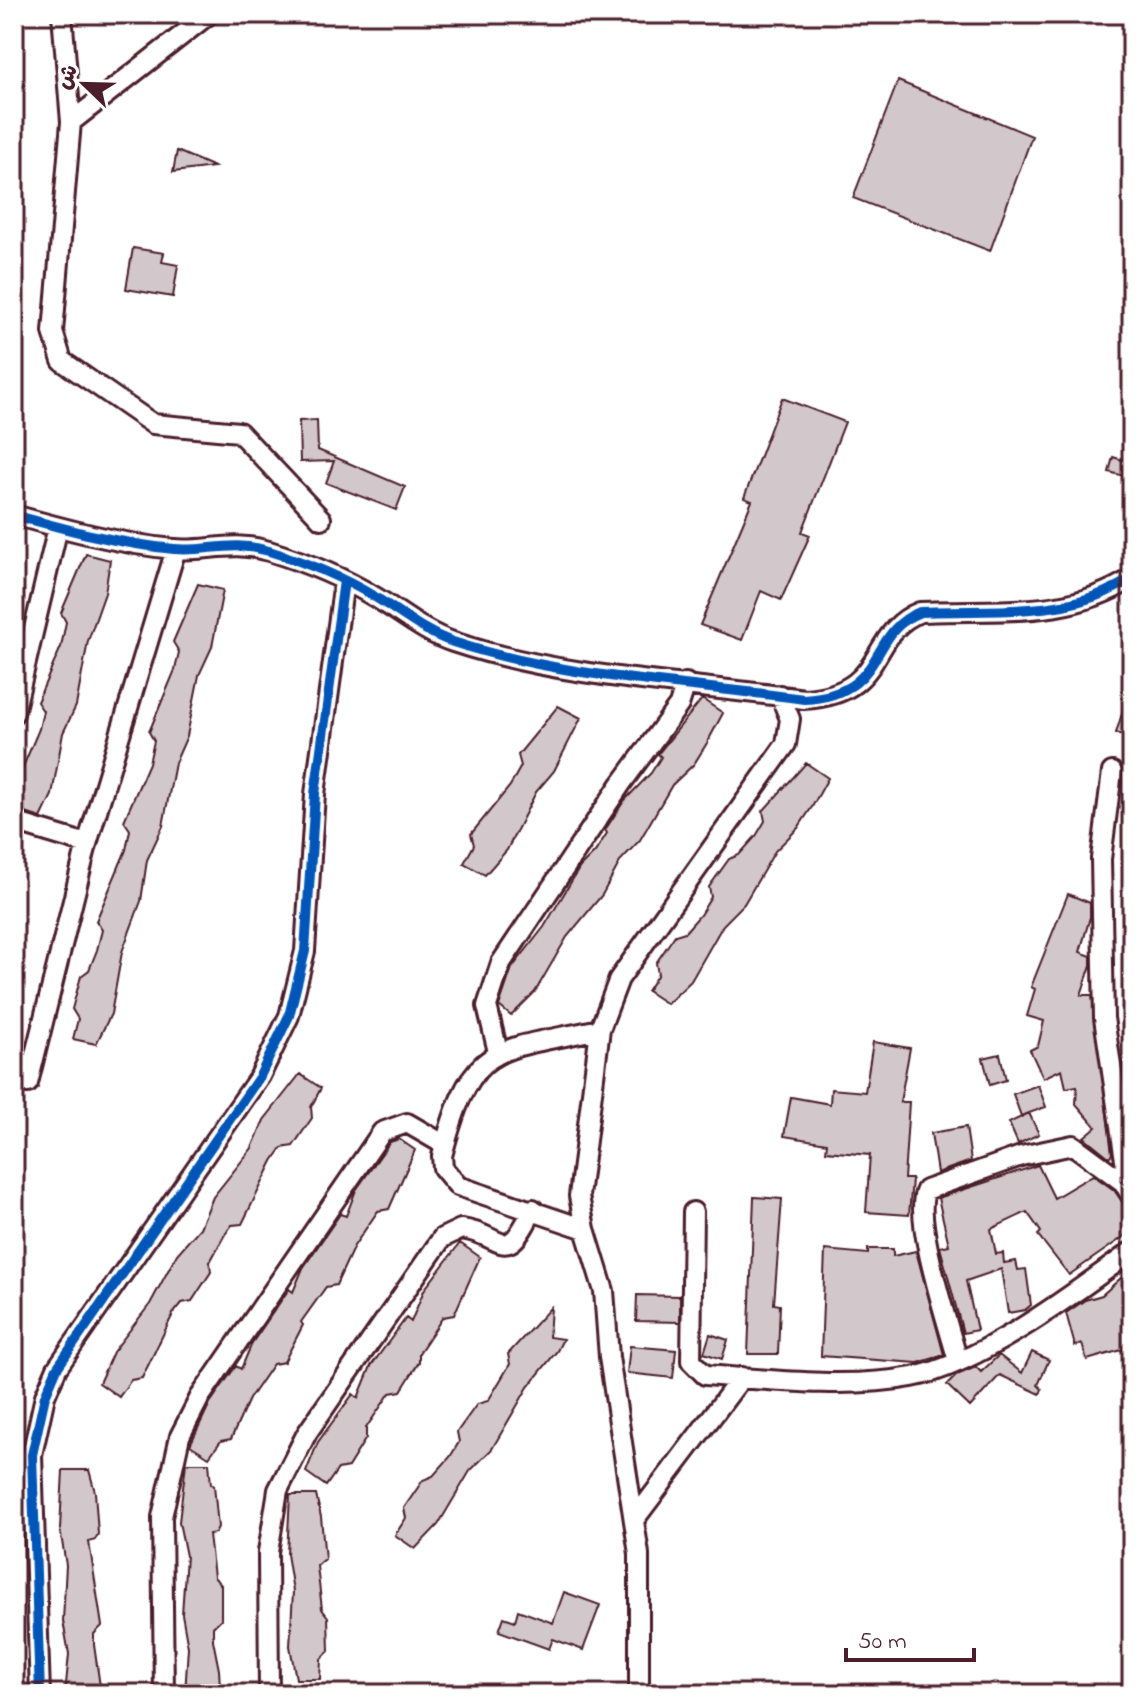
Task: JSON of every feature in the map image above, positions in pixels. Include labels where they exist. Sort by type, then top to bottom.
[{"type":"street","points":[[62,14],[71,122],[53,332],[62,361],[153,424],[239,432],[321,519]]},
{"type":"street","points":[[71,122],[209,14]]},
{"type":"street","points":[[14,515],[58,527],[176,549],[233,544],[266,550],[344,581],[448,641],[502,657],[566,669],[780,695],[831,697],[847,691],[861,679],[905,618],[920,612],[1061,609],[1110,593],[1132,578]]},
{"type":"street","points":[[14,713],[58,527]]},
{"type":"street","points":[[28,1083],[87,844],[176,549]]},
{"type":"street","points":[[40,1694],[32,1455],[36,1425],[57,1368],[260,1076],[289,1016],[305,951],[315,794],[344,581]]},
{"type":"street","points":[[498,1052],[487,1006],[501,963],[621,784],[679,705],[686,683]]},
{"type":"street","points":[[639,1694],[640,1586],[634,1520],[609,1357],[604,1291],[585,1229],[580,1180],[600,1029],[606,1006],[625,969],[786,744],[790,719],[780,695]]},
{"type":"street","points":[[1112,772],[1101,859],[1104,1018],[1128,1190]]},
{"type":"street","points":[[14,822],[87,844]]},
{"type":"street","points":[[585,1229],[458,1186],[443,1168],[445,1145],[471,1074],[498,1052],[600,1029]]},
{"type":"street","points":[[164,1694],[162,1517],[180,1436],[200,1397],[382,1132],[407,1123],[445,1145]]},
{"type":"street","points":[[958,1361],[923,1222],[922,1198],[926,1190],[1021,1156],[1073,1145],[1128,1190]]},
{"type":"street","points":[[269,1694],[270,1521],[290,1461],[442,1238],[461,1229],[498,1244],[508,1244],[517,1239],[533,1209]]},
{"type":"street","points":[[693,1212],[691,1361],[705,1375],[899,1379],[958,1361],[1037,1318],[1132,1251]]},
{"type":"street","points":[[634,1520],[742,1377]]},
{"type":"building","points":[[898,81],[1032,136],[990,251],[853,198]]},
{"type":"building","points":[[177,151],[214,167],[173,172]]},
{"type":"building","points":[[133,248],[164,253],[162,262],[178,265],[173,297],[126,289]]},
{"type":"building","points":[[782,398],[845,422],[802,532],[810,535],[781,600],[761,591],[742,640],[700,625],[752,501],[744,498]]},
{"type":"building","points":[[317,420],[318,450],[405,487],[396,510],[326,483],[334,461],[300,462],[299,421]]},
{"type":"building","points":[[1113,457],[1132,463],[1128,477],[1109,472]]},
{"type":"building","points":[[86,554],[110,560],[105,593],[88,641],[76,706],[63,733],[52,795],[41,818],[16,810],[19,800],[14,797],[14,788],[39,729],[43,711],[37,702],[61,647],[66,622],[61,613]]},
{"type":"building","points":[[198,584],[223,590],[212,647],[199,675],[187,736],[175,763],[163,826],[147,860],[141,901],[122,952],[111,1014],[96,1044],[73,1039],[78,1019],[72,1009],[81,976],[89,970],[102,930],[96,921],[126,850],[130,830],[124,821],[149,763],[154,741],[149,732],[175,670],[179,652],[173,642]]},
{"type":"building","points":[[1129,691],[1132,692],[1132,738],[1116,733]]},
{"type":"building","points":[[702,699],[723,713],[707,743],[694,764],[672,785],[640,840],[621,860],[602,895],[567,937],[535,992],[511,1016],[499,1006],[512,968],[544,927],[580,867],[595,852],[624,801],[651,773],[661,757],[658,754]]},
{"type":"building","points":[[558,706],[581,718],[554,771],[536,792],[507,850],[485,875],[464,863],[474,845],[471,834],[510,786],[521,766],[518,755]]},
{"type":"building","points":[[806,763],[828,778],[812,807],[798,828],[775,851],[744,904],[723,925],[691,981],[667,1004],[647,991],[658,974],[656,963],[675,935],[685,932],[700,915],[711,897],[709,887],[729,859],[739,855],[756,836],[765,821],[763,811]]},
{"type":"building","points":[[1068,894],[1090,903],[1090,917],[1080,952],[1091,956],[1091,965],[1081,995],[1092,995],[1112,1154],[1109,1157],[1084,1137],[1096,1127],[1076,1104],[1077,1086],[1066,1088],[1062,1069],[1043,1078],[1030,1050],[1038,1046],[1044,1021],[1027,1016],[1035,989],[1031,987]]},
{"type":"building","points":[[873,1042],[910,1048],[900,1102],[909,1102],[904,1179],[912,1179],[909,1215],[866,1212],[870,1155],[826,1151],[827,1143],[784,1136],[791,1097],[830,1104],[831,1089],[865,1092]]},
{"type":"building","points":[[1000,1054],[1006,1080],[990,1085],[983,1058]]},
{"type":"building","points":[[300,1074],[321,1088],[311,1107],[312,1118],[293,1146],[282,1148],[273,1161],[242,1224],[232,1225],[224,1236],[210,1262],[211,1272],[192,1301],[182,1303],[173,1314],[142,1378],[131,1380],[119,1397],[99,1383],[113,1352],[150,1304],[177,1254],[200,1228],[213,1197],[252,1148],[264,1120]]},
{"type":"building","points":[[1038,1085],[1046,1107],[1021,1116],[1013,1094]]},
{"type":"building","points":[[1029,1113],[1039,1134],[1018,1144],[1009,1123]]},
{"type":"building","points":[[966,1127],[971,1161],[937,1173],[931,1133]]},
{"type":"building","points":[[399,1139],[415,1150],[389,1209],[378,1211],[354,1246],[336,1285],[326,1287],[301,1322],[303,1325],[284,1362],[273,1364],[249,1399],[231,1439],[221,1441],[209,1457],[190,1445],[210,1403],[236,1366],[241,1369],[252,1343],[289,1289],[293,1292],[303,1268],[340,1214],[346,1216],[356,1190],[390,1142]]},
{"type":"building","points":[[1038,1165],[1054,1198],[1093,1175],[1114,1190],[1126,1207],[1132,1209],[1132,1231],[1069,1275],[1038,1235],[1041,1232],[1027,1212],[991,1229],[996,1254],[1003,1253],[1004,1263],[1016,1261],[1018,1270],[1026,1269],[1031,1305],[1025,1310],[1008,1313],[1001,1269],[966,1281],[977,1330],[963,1333],[940,1247],[949,1245],[938,1198]]},
{"type":"building","points":[[754,1197],[782,1199],[774,1304],[780,1305],[778,1354],[748,1354]]},
{"type":"building","points":[[460,1243],[480,1257],[454,1315],[443,1317],[419,1353],[419,1362],[401,1391],[390,1393],[366,1428],[366,1438],[348,1467],[338,1469],[326,1486],[306,1472],[318,1442],[353,1394],[358,1398],[371,1366],[406,1318],[411,1322],[424,1290]]},
{"type":"building","points":[[868,1249],[893,1249],[893,1256],[916,1251],[944,1355],[918,1363],[821,1356],[825,1250],[868,1254]]},
{"type":"building","points":[[1132,1268],[1132,1347],[1087,1360],[1082,1344],[1075,1346],[1066,1313],[1085,1300],[1102,1295]]},
{"type":"building","points":[[637,1295],[680,1296],[680,1322],[636,1321]]},
{"type":"building","points":[[551,1307],[549,1337],[563,1339],[557,1351],[528,1387],[492,1449],[470,1471],[438,1525],[415,1549],[395,1535],[406,1518],[404,1508],[423,1480],[433,1476],[450,1457],[459,1442],[457,1432],[477,1404],[488,1401],[510,1364],[508,1354]]},
{"type":"building","points":[[710,1334],[728,1340],[722,1359],[704,1353]]},
{"type":"building","points":[[630,1346],[676,1350],[673,1378],[627,1373]]},
{"type":"building","points":[[1032,1352],[1049,1360],[1038,1385],[1042,1389],[1040,1394],[1000,1375],[970,1407],[947,1385],[957,1375],[976,1367],[981,1372],[999,1355],[1022,1373]]},
{"type":"building","points":[[186,1463],[209,1463],[211,1484],[214,1485],[218,1527],[215,1533],[209,1534],[214,1577],[221,1585],[221,1619],[213,1627],[220,1686],[216,1686],[216,1694],[185,1694],[188,1647],[182,1614],[186,1556],[179,1522]]},
{"type":"building","points":[[63,1470],[89,1470],[95,1492],[98,1534],[95,1540],[89,1542],[102,1626],[94,1634],[101,1693],[65,1694],[69,1654],[63,1621],[66,1565],[60,1529]]},
{"type":"building","points":[[290,1495],[316,1495],[321,1517],[325,1559],[317,1566],[322,1609],[328,1617],[329,1651],[321,1659],[320,1679],[296,1679],[290,1646],[293,1591],[287,1554]]},
{"type":"building","points":[[564,1592],[600,1605],[583,1650],[553,1639],[549,1649],[499,1631],[504,1617],[515,1621],[518,1610],[553,1623]]},
{"type":"cycle path","points":[[14,515],[154,547],[243,546],[269,551],[350,583],[443,638],[495,654],[583,672],[804,699],[831,695],[850,686],[864,675],[891,634],[920,612],[1002,611],[1056,606],[1108,591],[1132,578]]},
{"type":"cycle path","points":[[40,1694],[32,1455],[45,1396],[57,1368],[260,1076],[289,1016],[305,951],[315,794],[344,581]]}]
